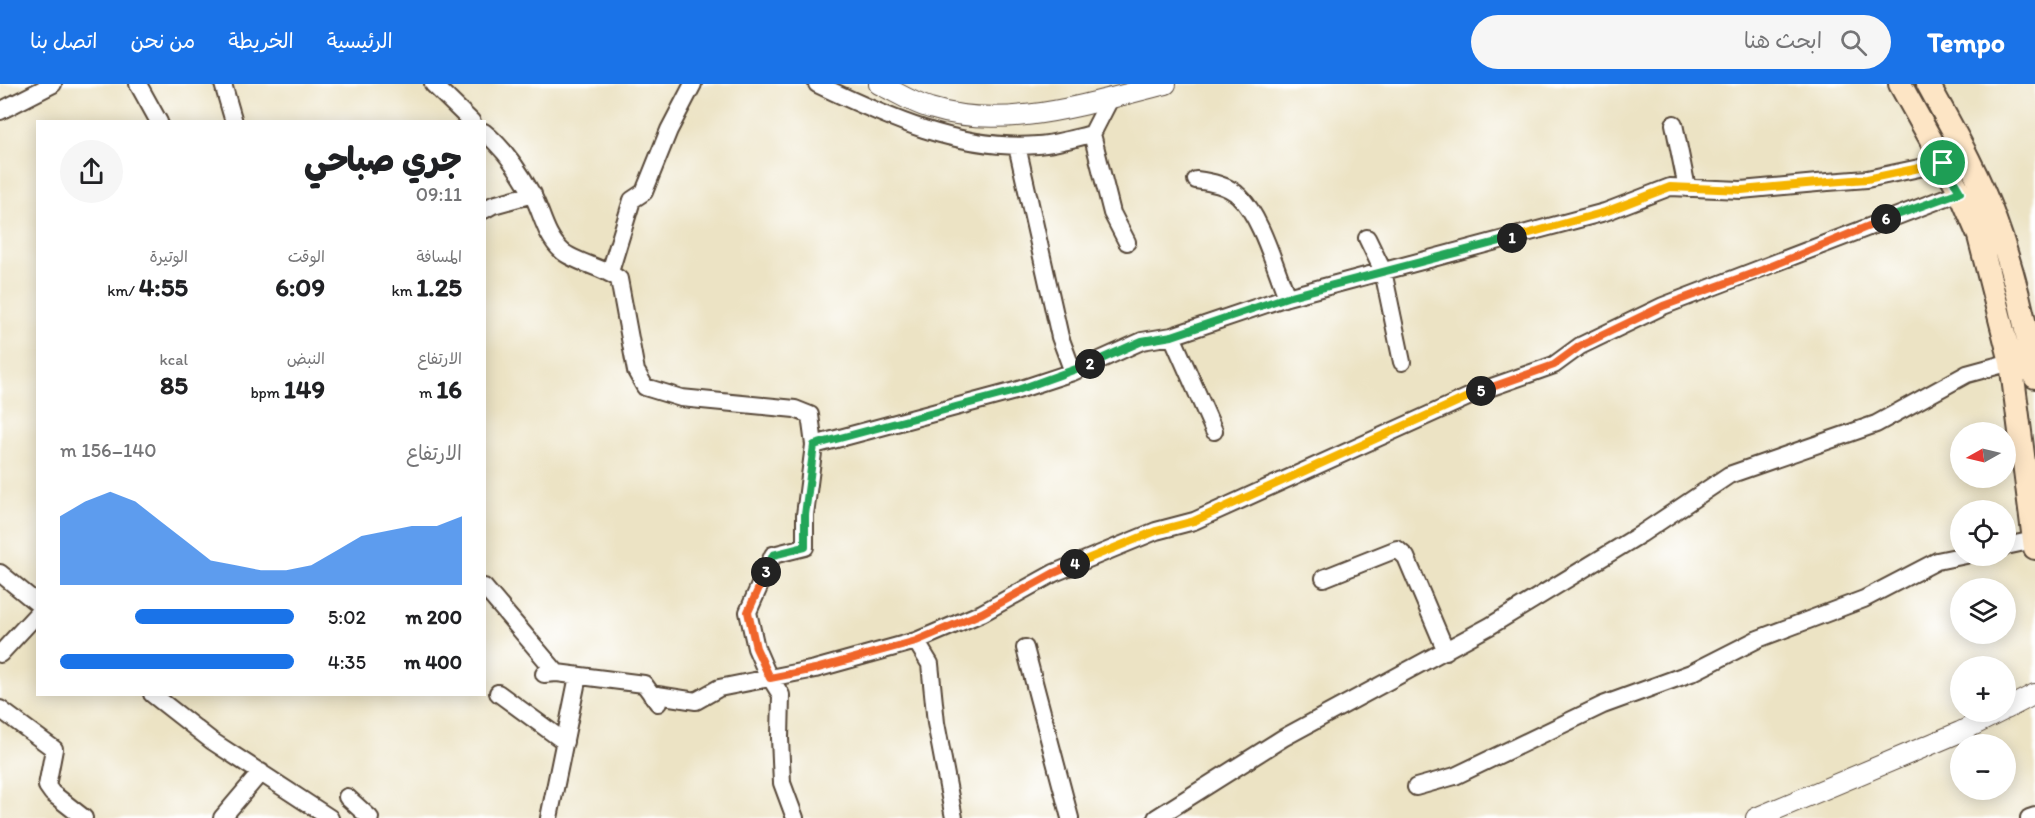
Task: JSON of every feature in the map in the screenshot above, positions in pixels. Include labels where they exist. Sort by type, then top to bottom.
[{"type":"main road","points":[[1899,84],[1960,192],[1979,236],[2011,362],[2035,544]]},
{"type":"main road","points":[[1928,84],[1972,166],[1995,219],[2014,279],[2035,376]]},
{"type":"street","points":[[0,111],[52,84]]},
{"type":"street","points":[[138,84],[158,120]]},
{"type":"street","points":[[223,84],[232,120]]},
{"type":"street","points":[[433,84],[470,120]]},
{"type":"street","points":[[610,272],[632,200],[644,192],[669,130],[693,84]]},
{"type":"street","points":[[817,84],[938,135],[981,143],[1040,145],[1092,134]]},
{"type":"street","points":[[879,84],[929,108],[963,115],[1004,118],[1064,108],[1166,84]]},
{"type":"street","points":[[1111,97],[1092,134],[1112,213],[1126,242]]},
{"type":"street","points":[[1674,124],[1687,188]]},
{"type":"street","points":[[486,134],[497,142],[533,194],[550,236],[562,252],[610,272],[619,279],[636,371],[645,387],[681,398],[795,409],[810,415],[814,445],[805,515],[805,547],[773,555],[748,612],[756,648],[770,678],[782,695],[782,783],[795,818]]},
{"type":"street","points":[[1017,146],[1060,337],[1073,372]]},
{"type":"street","points":[[814,445],[1015,391],[1073,372],[1142,341],[1172,336],[1287,297],[1605,212],[1670,187],[1742,190],[1867,179],[1943,163]]},
{"type":"street","points":[[1196,180],[1214,183],[1238,194],[1251,211],[1287,297]]},
{"type":"street","points":[[486,589],[551,673],[644,684],[655,698],[696,700],[719,688],[815,669],[916,641],[982,613],[1054,573],[1156,531],[1194,521],[1486,389],[1554,365],[1580,346],[1663,306],[1960,192]]},
{"type":"street","points":[[486,209],[533,194]]},
{"type":"street","points":[[1368,238],[1383,271],[1402,362]]},
{"type":"street","points":[[1172,336],[1214,431]]},
{"type":"street","points":[[1168,815],[1283,738],[1446,651],[1641,534],[1729,475],[1876,424],[1967,374],[2011,362]]},
{"type":"street","points":[[2016,545],[2035,544]]},
{"type":"street","points":[[1324,578],[1397,549],[1406,557],[1446,651]]},
{"type":"street","points":[[1416,787],[1455,776],[1603,705],[1691,673],[1758,639],[1864,599],[1937,561],[1950,558]]},
{"type":"street","points":[[0,573],[36,602]]},
{"type":"street","points":[[0,654],[36,615]]},
{"type":"street","points":[[916,641],[930,664],[936,723],[954,818]]},
{"type":"street","points":[[1025,648],[1070,818]]},
{"type":"street","points":[[549,818],[578,676]]},
{"type":"street","points":[[498,693],[564,742]]},
{"type":"street","points":[[2016,704],[2035,694]]},
{"type":"street","points":[[155,696],[212,741],[330,818]]},
{"type":"street","points":[[0,709],[54,749],[47,786],[52,793],[84,818]]},
{"type":"street","points":[[1756,818],[1980,722]]},
{"type":"street","points":[[222,818],[261,772]]},
{"type":"street","points":[[347,797],[370,818]]},
{"type":"street","points":[[2029,818],[2035,816]]},
{"type":"route","points":[[1943,163],[1960,192],[1869,225],[1762,270],[1663,306],[1580,346],[1554,365],[1486,389],[1194,521],[1156,531],[1054,573],[982,613],[916,641],[815,669],[770,678],[756,648],[748,612],[773,555],[805,547],[805,515],[814,445],[1015,391],[1073,372],[1142,341],[1172,336],[1287,297],[1526,235],[1605,212],[1670,187],[1742,190],[1867,179],[1943,163]]}]
